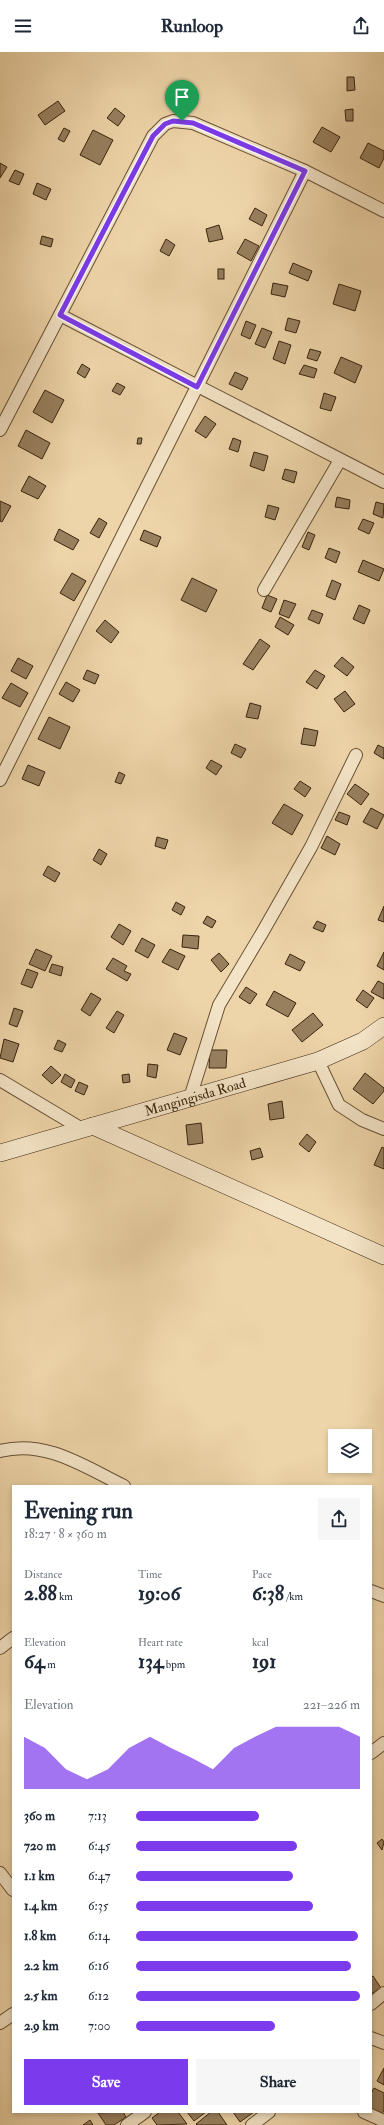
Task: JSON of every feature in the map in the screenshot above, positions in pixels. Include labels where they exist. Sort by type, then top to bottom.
[{"type":"street","points":[[0,430],[153,136],[165,124],[173,121],[193,123],[305,171],[384,211]]},
{"type":"street","points":[[0,780],[305,171]]},
{"type":"street","points":[[60,315],[197,387],[384,482]]},
{"type":"street","points":[[264,590],[340,460]]},
{"type":"street","points":[[190,1098],[219,1005],[311,847],[356,755]]},
{"type":"street","name":"Mangingisda Road","points":[[0,1153],[318,1061],[363,1041],[384,1026]]},
{"type":"street","points":[[318,1061],[340,1105],[362,1120],[384,1129]]},
{"type":"street","points":[[0,1080],[87,1128],[384,1256]]},
{"type":"street","points":[[0,1451],[24,1447],[40,1449],[71,1459],[122,1485]]},
{"type":"street","points":[[372,1591],[384,1596]]},
{"type":"street","points":[[0,1648],[12,1639]]},
{"type":"street","points":[[372,1752],[384,1743]]},
{"type":"street","points":[[0,1873],[12,1889]]},
{"type":"street","points":[[372,2003],[384,1993]]},
{"type":"street","points":[[0,2023],[12,2015]]},
{"type":"street","points":[[372,2038],[384,2043]]},
{"type":"street","points":[[127,2125],[144,2113]]},
{"type":"street","points":[[252,2125],[268,2113]]},
{"type":"street","points":[[366,2113],[384,2121]]},
{"type":"building","points":[[347,77],[354,77],[355,90],[347,91]]},
{"type":"building","points":[[58,101],[65,111],[45,125],[38,115]]},
{"type":"building","points":[[115,108],[125,116],[118,126],[107,118]]},
{"type":"building","points":[[353,109],[353,121],[346,121],[345,110]]},
{"type":"building","points":[[322,127],[340,137],[331,152],[313,142]]},
{"type":"building","points":[[64,128],[70,131],[64,142],[58,139]]},
{"type":"building","points":[[93,130],[113,140],[100,165],[80,155]]},
{"type":"building","points":[[368,143],[384,151],[384,158],[379,168],[360,158]]},
{"type":"building","points":[[0,163],[7,167],[0,178]]},
{"type":"building","points":[[15,170],[24,174],[19,185],[9,181]]},
{"type":"building","points":[[37,183],[51,189],[46,200],[33,194]]},
{"type":"building","points":[[255,208],[267,215],[262,226],[249,219]]},
{"type":"building","points":[[219,225],[223,239],[209,242],[206,229]]},
{"type":"building","points":[[42,236],[53,239],[51,247],[40,244]]},
{"type":"building","points":[[166,239],[175,245],[169,256],[160,251]]},
{"type":"building","points":[[245,239],[259,246],[251,261],[237,253]]},
{"type":"building","points":[[293,263],[312,271],[308,281],[289,273]]},
{"type":"building","points":[[218,269],[224,269],[224,279],[218,279]]},
{"type":"building","points":[[273,283],[288,286],[285,297],[271,294]]},
{"type":"building","points":[[339,284],[361,291],[355,311],[333,304]]},
{"type":"building","points":[[288,318],[300,321],[296,333],[285,330]]},
{"type":"building","points":[[246,321],[256,325],[250,339],[241,335]]},
{"type":"building","points":[[262,328],[272,332],[265,348],[255,344]]},
{"type":"building","points":[[279,341],[291,345],[285,364],[273,359]]},
{"type":"building","points":[[310,349],[321,352],[317,361],[307,358]]},
{"type":"building","points":[[341,357],[362,366],[355,383],[334,373]]},
{"type":"building","points":[[82,364],[90,369],[85,378],[77,373]]},
{"type":"building","points":[[304,365],[317,369],[314,378],[299,374]]},
{"type":"building","points":[[235,372],[248,378],[242,390],[229,384]]},
{"type":"building","points":[[117,383],[125,387],[120,395],[112,391]]},
{"type":"building","points":[[45,390],[64,400],[52,423],[33,412]]},
{"type":"building","points":[[324,393],[336,397],[331,411],[320,408]]},
{"type":"building","points":[[205,416],[216,424],[206,438],[195,431]]},
{"type":"building","points":[[26,430],[50,443],[42,459],[18,446]]},
{"type":"building","points":[[138,438],[142,438],[141,444],[137,444]]},
{"type":"building","points":[[233,438],[241,441],[238,452],[229,449]]},
{"type":"building","points":[[254,452],[268,456],[264,471],[250,466]]},
{"type":"building","points":[[285,469],[297,472],[294,483],[282,479]]},
{"type":"building","points":[[29,476],[46,486],[38,499],[21,491]]},
{"type":"building","points":[[337,497],[350,500],[349,509],[335,507]]},
{"type":"building","points":[[0,501],[11,506],[2,522],[0,521]]},
{"type":"building","points":[[376,502],[384,504],[383,518],[373,514]]},
{"type":"building","points":[[268,505],[279,508],[275,520],[265,517]]},
{"type":"building","points":[[99,518],[107,523],[99,538],[90,533]]},
{"type":"building","points":[[363,519],[374,523],[369,534],[358,529]]},
{"type":"building","points":[[59,529],[79,540],[73,550],[54,540]]},
{"type":"building","points":[[144,530],[161,537],[157,547],[140,540]]},
{"type":"building","points":[[308,532],[315,535],[309,550],[302,547]]},
{"type":"building","points":[[329,548],[340,552],[336,563],[325,558]]},
{"type":"building","points":[[363,560],[384,569],[379,581],[358,572]]},
{"type":"building","points":[[72,573],[86,581],[74,601],[60,593]]},
{"type":"building","points":[[192,578],[217,590],[206,612],[181,600]]},
{"type":"building","points":[[332,580],[341,584],[335,600],[326,596]]},
{"type":"building","points":[[267,595],[277,599],[271,612],[262,608]]},
{"type":"building","points":[[284,600],[296,604],[289,618],[279,614]]},
{"type":"building","points":[[359,605],[370,610],[364,624],[353,619]]},
{"type":"building","points":[[312,610],[323,614],[319,624],[308,619]]},
{"type":"building","points":[[280,617],[294,625],[288,635],[275,627]]},
{"type":"building","points":[[105,620],[119,632],[111,643],[96,631]]},
{"type":"building","points":[[260,639],[270,646],[253,670],[243,664]]},
{"type":"building","points":[[342,657],[354,667],[347,676],[334,666]]},
{"type":"building","points":[[18,658],[33,666],[26,679],[11,671]]},
{"type":"building","points":[[87,670],[99,675],[95,684],[83,679]]},
{"type":"building","points":[[315,670],[325,676],[317,689],[306,682]]},
{"type":"building","points":[[66,682],[80,690],[73,702],[59,694]]},
{"type":"building","points":[[11,683],[28,693],[20,707],[2,698]]},
{"type":"building","points":[[345,691],[355,704],[344,712],[334,699]]},
{"type":"building","points":[[250,703],[261,706],[258,719],[246,717]]},
{"type":"building","points":[[49,717],[70,727],[60,749],[38,739]]},
{"type":"building","points":[[304,728],[318,731],[315,746],[301,744]]},
{"type":"building","points":[[235,744],[246,749],[241,758],[231,753]]},
{"type":"building","points":[[378,745],[384,748],[384,759],[374,753]]},
{"type":"building","points":[[211,760],[222,766],[216,775],[206,768]]},
{"type":"building","points":[[28,765],[45,772],[39,786],[22,779]]},
{"type":"building","points":[[119,772],[125,775],[121,784],[115,782]]},
{"type":"building","points":[[300,781],[311,788],[305,797],[294,789]]},
{"type":"building","points":[[355,784],[369,794],[361,805],[347,794]]},
{"type":"building","points":[[284,804],[303,815],[292,835],[272,823]]},
{"type":"building","points":[[371,808],[384,815],[377,829],[363,822]]},
{"type":"building","points":[[339,812],[350,816],[347,825],[335,820]]},
{"type":"building","points":[[327,836],[340,844],[335,855],[321,848]]},
{"type":"building","points":[[157,837],[168,840],[165,849],[155,846]]},
{"type":"building","points":[[99,849],[107,854],[101,865],[93,860]]},
{"type":"building","points":[[48,866],[60,873],[55,882],[43,875]]},
{"type":"building","points":[[176,902],[185,907],[181,915],[172,910]]},
{"type":"building","points":[[384,906],[384,922],[378,920]]},
{"type":"building","points":[[207,916],[216,921],[212,928],[203,923]]},
{"type":"building","points":[[317,921],[326,925],[323,932],[313,928]]},
{"type":"building","points":[[119,924],[131,931],[123,945],[111,937]]},
{"type":"building","points":[[183,935],[199,936],[198,949],[182,947]]},
{"type":"building","points":[[142,938],[155,945],[148,958],[135,951]]},
{"type":"building","points":[[36,949],[52,956],[45,971],[29,964]]},
{"type":"building","points":[[170,949],[185,956],[178,970],[162,962]]},
{"type":"building","points":[[384,952],[384,970],[377,966]]},
{"type":"building","points":[[219,953],[229,964],[221,972],[211,960]]},
{"type":"building","points":[[290,954],[305,962],[300,971],[285,964]]},
{"type":"building","points":[[113,958],[127,966],[124,971],[131,974],[127,981],[106,969]]},
{"type":"building","points":[[52,964],[63,967],[61,976],[49,972]]},
{"type":"building","points":[[27,969],[38,973],[32,988],[21,984]]},
{"type":"building","points":[[378,981],[384,984],[384,999],[371,992]]},
{"type":"building","points":[[246,987],[257,994],[250,1004],[239,997]]},
{"type":"building","points":[[363,990],[374,998],[367,1008],[356,1000]]},
{"type":"building","points":[[274,991],[296,1003],[288,1017],[266,1005]]},
{"type":"building","points":[[91,993],[101,999],[90,1016],[81,1010]]},
{"type":"building","points":[[14,1008],[23,1011],[17,1027],[9,1024]]},
{"type":"building","points":[[117,1011],[124,1015],[114,1033],[106,1028]]},
{"type":"building","points":[[313,1013],[323,1025],[302,1042],[292,1030]]},
{"type":"building","points":[[174,1033],[187,1038],[180,1055],[167,1050]]},
{"type":"building","points":[[4,1039],[19,1044],[13,1062],[0,1058]]},
{"type":"building","points":[[58,1040],[66,1044],[62,1052],[54,1049]]},
{"type":"building","points":[[210,1050],[227,1050],[226,1068],[209,1068]]},
{"type":"building","points":[[148,1064],[158,1065],[156,1078],[147,1076]]},
{"type":"building","points":[[51,1066],[61,1075],[52,1084],[42,1075]]},
{"type":"building","points":[[365,1073],[384,1088],[384,1091],[373,1104],[353,1089]]},
{"type":"building","points":[[65,1074],[75,1080],[71,1088],[61,1082]]},
{"type":"building","points":[[129,1074],[130,1082],[123,1083],[122,1075]]},
{"type":"building","points":[[79,1082],[88,1086],[84,1095],[75,1091]]},
{"type":"building","points":[[282,1101],[284,1118],[270,1120],[268,1104]]},
{"type":"building","points":[[201,1123],[203,1143],[188,1145],[186,1125]]},
{"type":"building","points":[[307,1134],[316,1142],[309,1152],[299,1144]]},
{"type":"building","points":[[382,1147],[384,1148],[384,1169],[374,1165]]},
{"type":"building","points":[[260,1148],[263,1157],[252,1160],[250,1151]]},
{"type":"building","points":[[382,1839],[384,1842],[382,1850],[377,1843]]},
{"type":"building","points":[[372,1976],[381,1988],[372,1993]]},
{"type":"building","points":[[384,2068],[384,2085],[377,2081]]},
{"type":"building","points":[[374,2088],[384,2093],[384,2110],[381,2116],[372,2111],[372,2091]]},
{"type":"building","points":[[98,2113],[124,2113],[126,2117],[114,2125],[106,2125]]},
{"type":"building","points":[[159,2113],[179,2113],[187,2124],[157,2125],[152,2118]]},
{"type":"building","points":[[188,2113],[205,2113],[194,2121]]},
{"type":"building","points":[[210,2113],[219,2113],[227,2125],[197,2125],[196,2124]]},
{"type":"building","points":[[234,2113],[253,2113],[240,2122]]},
{"type":"building","points":[[90,2120],[93,2125],[83,2125]]},
{"type":"route","points":[[173,121],[182,121],[193,123],[305,171],[197,387],[60,315],[153,136],[165,124],[173,121]]}]
